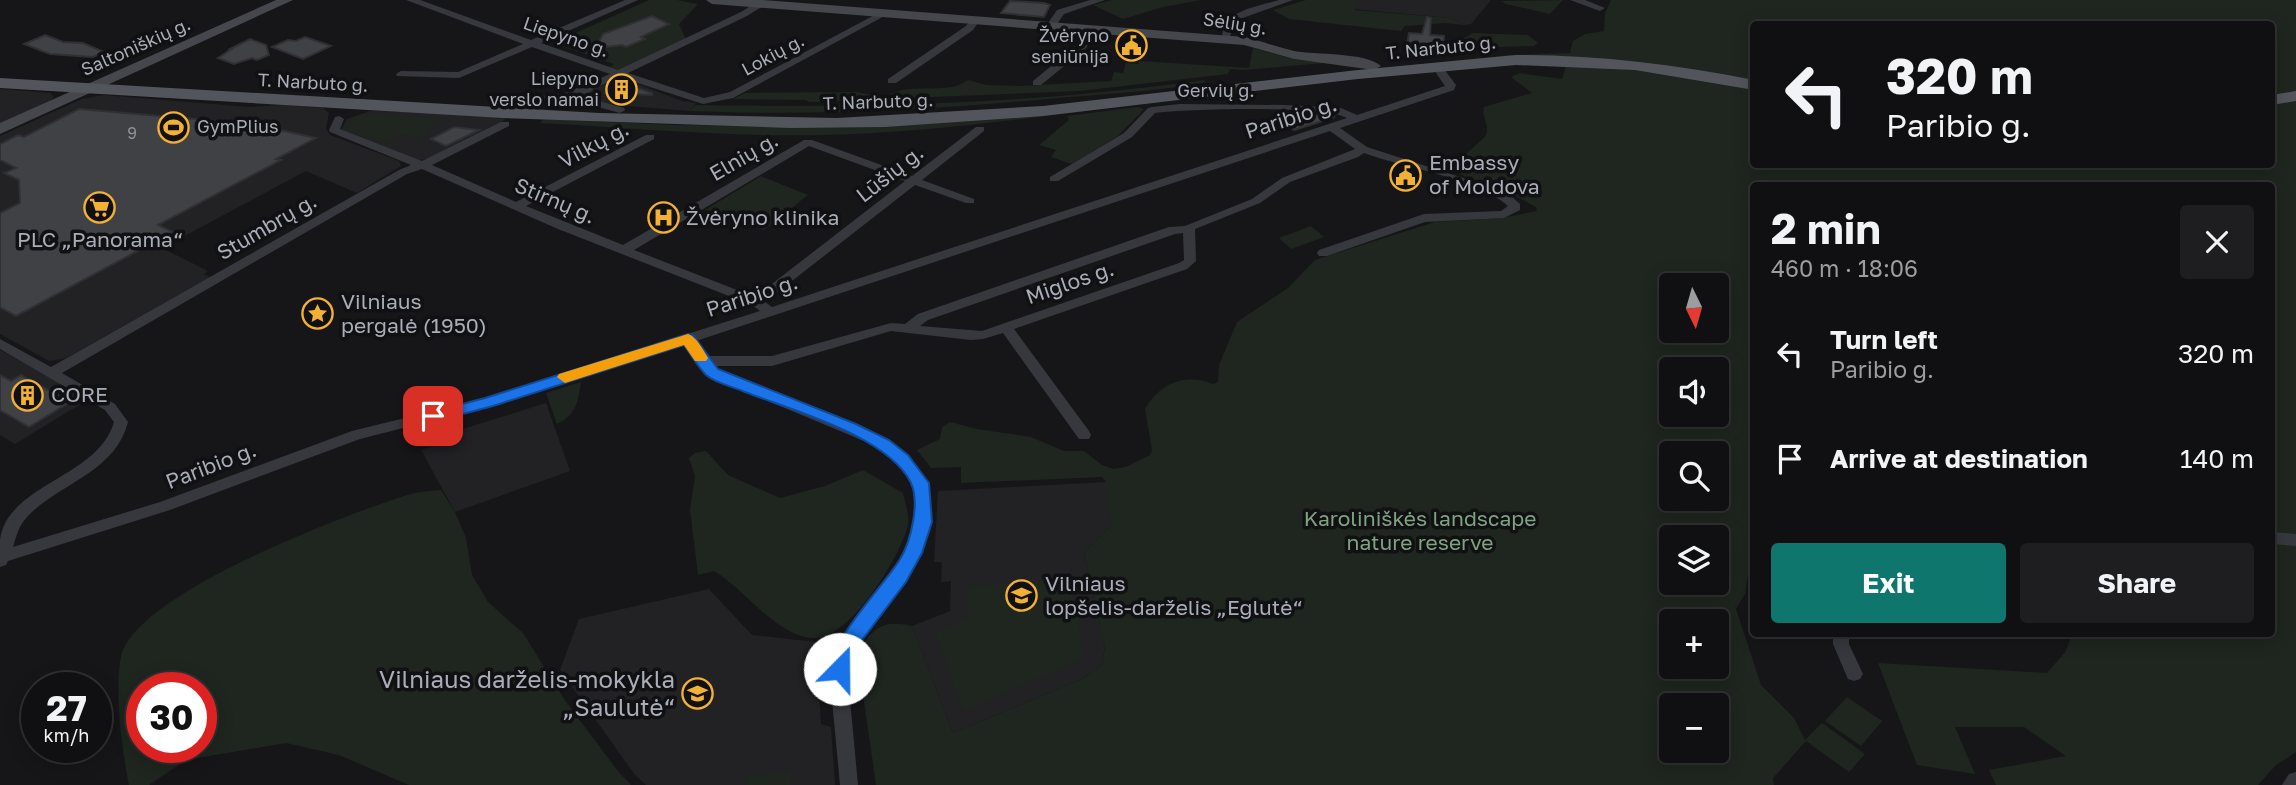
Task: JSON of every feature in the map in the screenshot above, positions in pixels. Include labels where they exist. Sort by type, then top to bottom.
[{"type":"main road","name":"T. Narbuto g.","points":[[0,69],[508,103],[750,116],[903,113],[1055,102],[1502,53],[1570,51],[1657,56],[1750,71]]},
{"type":"main road","name":"T. Narbuto g.","points":[[0,83],[601,118],[744,123],[842,123],[1002,114],[1516,60],[1573,59],[1658,66],[1750,84]]},
{"type":"main road","points":[[1374,66],[1392,72]]},
{"type":"main road","points":[[2275,100],[2296,96]]},
{"type":"main road","points":[[2275,112],[2296,109]]},
{"type":"street","name":"Saltoniškių g.","points":[[0,129],[287,0]]},
{"type":"street","name":"Liepyno g.","points":[[411,0],[670,91]]},
{"type":"street","points":[[401,74],[459,75],[633,0]]},
{"type":"street","name":"Sėlių g.","points":[[712,0],[877,9],[975,20],[1226,39],[1254,43],[1294,55],[1374,66]]},
{"type":"street","points":[[1051,26],[1060,12],[1100,0]]},
{"type":"street","points":[[1226,39],[1228,25],[1234,18],[1288,0]]},
{"type":"street","points":[[1575,0],[1600,8]]},
{"type":"street","points":[[508,103],[555,100],[588,88],[760,4]]},
{"type":"street","name":"Lokių g.","points":[[670,91],[698,100],[723,99],[877,9]]},
{"type":"street","points":[[892,81],[970,28],[975,20]]},
{"type":"street","points":[[1037,83],[1081,47],[1095,29]]},
{"type":"street","name":"Paribio g.","points":[[0,558],[165,506],[357,435],[488,402],[688,339],[1450,88],[1451,85],[1437,67]]},
{"type":"street","points":[[51,86],[58,96],[51,106]]},
{"type":"street","points":[[588,88],[582,95],[584,100],[620,110]]},
{"type":"street","name":"Gervių g.","points":[[1054,179],[1128,135],[1152,110],[1180,107],[1285,108],[1342,111],[1356,119]]},
{"type":"street","name":"Stirnų g.","points":[[339,119],[334,130],[342,134],[757,302],[771,312]]},
{"type":"street","name":"Stumbrų g.","points":[[53,372],[362,195],[505,124]]},
{"type":"street","points":[[1323,253],[1424,218],[1504,214],[1516,207],[1508,199],[1460,180],[1362,149],[1331,127]]},
{"type":"street","name":"Lūšių g.","points":[[757,302],[980,129]]},
{"type":"street","name":"Vilkų g.","points":[[517,206],[650,137]]},
{"type":"street","name":"Elnių g.","points":[[624,250],[808,142],[970,201]]},
{"type":"street","points":[[910,327],[923,317],[1173,230],[1189,229],[1197,223],[1256,201],[1286,180],[1354,155],[1362,149]]},
{"type":"street","name":"Miglos g.","points":[[703,361],[772,360],[881,328],[910,327],[971,336],[1006,327],[1188,263],[1191,258],[1189,229]]},
{"type":"street","points":[[1006,327],[1084,435]]},
{"type":"street","points":[[688,339],[713,373],[876,440],[902,459],[920,483],[923,522],[913,553],[844,649],[839,689],[849,785]]},
{"type":"street","points":[[0,343],[110,407],[118,415],[121,429],[104,453],[20,514],[0,558]]},
{"type":"street","points":[[2275,538],[2296,540]]},
{"type":"street","points":[[1841,637],[1841,644],[1854,674]]},
{"type":"street","points":[[2291,785],[2296,780]]},
{"type":"shaded area","points":[[1356,0],[1491,0],[1471,24],[1465,25],[1450,18],[1354,9]]},
{"type":"shaded area","points":[[622,78],[682,101],[696,103],[690,111],[603,104],[588,100],[586,93],[589,90]]},
{"type":"shaded area","points":[[0,89],[50,93],[54,97],[49,102],[0,124]]},
{"type":"shaded area","points":[[103,95],[249,107],[282,105],[323,108],[329,113],[326,128],[330,135],[399,161],[401,166],[357,193],[306,171],[162,248],[208,271],[204,274],[210,277],[66,358],[49,361],[0,334],[0,136],[82,99]]},
{"type":"shaded area","points":[[370,111],[508,116],[502,122],[432,158],[419,160],[341,130],[347,119]]},
{"type":"shaded area","points":[[0,350],[89,399],[15,444],[0,435]]},
{"type":"shaded area","points":[[546,403],[570,471],[455,512],[421,450],[442,443],[441,436]]},
{"type":"shaded area","name":"Vilniaus lopšelis-darželis „Eglutė“","points":[[1107,482],[1111,526],[1084,553],[1105,647],[1102,665],[1082,679],[953,733],[912,626],[950,611],[951,581],[941,582],[942,562],[934,562],[938,491]]},
{"type":"shaded area","name":"Vilniaus darželis-mokykla „Saulutė“","points":[[709,589],[752,635],[816,642],[821,724],[831,727],[835,785],[646,785],[635,775],[560,670],[579,619]]},
{"type":"green space","points":[[649,0],[677,0],[698,4],[679,24],[686,39],[621,71],[610,67],[614,64],[553,43]]},
{"type":"green space","points":[[1112,0],[1201,0],[1163,7],[1123,19],[1093,5]]},
{"type":"green space","points":[[1306,0],[1356,0],[1355,10],[1450,18],[1465,25],[1445,23],[1405,26],[1401,31],[1289,19],[1273,10]]},
{"type":"green space","points":[[1563,0],[1550,14],[1501,1]]},
{"type":"green space","name":"Karoliniškės landscape nature reserve","points":[[1611,0],[2296,0],[2296,752],[2275,766],[2258,785],[1996,785],[1989,770],[2066,756],[2024,727],[1955,727],[1975,774],[1917,765],[1878,663],[2047,673],[2066,651],[2071,637],[2275,637],[2275,182],[1750,182],[1750,561],[1745,594],[1736,609],[1761,685],[1794,718],[1805,740],[1822,723],[1865,754],[1849,772],[1806,741],[1773,778],[1774,785],[876,785],[857,653],[879,628],[893,624],[912,626],[953,733],[1082,679],[1102,665],[1105,647],[1084,553],[1111,526],[1106,482],[1102,477],[961,483],[961,467],[931,468],[917,450],[940,439],[942,427],[950,422],[1031,437],[1064,451],[1084,451],[1102,465],[1113,469],[1126,467],[1150,455],[1152,450],[1145,409],[1151,400],[1166,387],[1183,380],[1213,384],[1218,382],[1219,365],[1237,322],[1288,288],[1315,260],[1435,222],[1502,218],[1537,211],[1536,207],[1512,194],[1449,170],[1486,135],[1484,107],[1532,93],[1511,77],[1519,73],[1562,79],[1569,57],[1392,67],[1511,55],[1570,53],[1573,41],[1585,34],[1604,31],[1605,13]]},
{"type":"green space","points":[[1473,33],[1528,35],[1538,43],[1534,46],[1451,48],[1450,46]]},
{"type":"green space","points":[[1253,48],[1297,60],[1335,62],[1245,70],[1230,69],[1228,74],[1080,91],[810,102],[733,99],[745,93],[856,92],[885,97],[905,90],[959,85],[968,80],[986,85],[1020,86],[1111,81],[1114,72],[1123,73],[1126,63],[1138,64],[1139,61],[1249,68]]},
{"type":"green space","points":[[1203,80],[1206,82],[1147,90],[914,109],[779,113],[690,111],[695,105],[949,103],[1077,94]]},
{"type":"green space","points":[[1138,107],[1144,109],[1118,136],[1072,164],[1051,157],[1056,150],[1039,145],[1069,120],[1067,116]]},
{"type":"green space","points":[[1101,109],[926,129],[821,135],[715,133],[540,123],[544,119],[675,125],[833,126]]},
{"type":"green space","points":[[369,114],[440,119],[427,129],[432,131],[420,138],[401,134],[383,143],[347,130],[346,124]]},
{"type":"green space","points":[[761,176],[808,195],[764,230],[705,210]]},
{"type":"green space","points":[[1311,226],[1324,237],[1291,249],[1279,238]]},
{"type":"green space","points":[[581,382],[575,407],[557,424],[546,393]]},
{"type":"green space","points":[[706,451],[728,475],[780,498],[825,486],[863,470],[903,493],[908,525],[903,539],[873,593],[844,624],[830,634],[816,638],[802,636],[775,622],[714,571],[698,575],[690,510],[695,476],[689,458],[695,453]]},
{"type":"green space","points":[[441,490],[455,512],[466,538],[472,575],[488,602],[523,633],[564,699],[631,785],[409,785],[339,755],[286,743],[217,755],[217,672],[126,672],[126,763],[182,763],[149,785],[129,785],[122,739],[118,687],[121,657],[134,633],[162,608],[201,583],[245,560],[337,520],[422,492]]},
{"type":"green space","points":[[1070,578],[1083,652],[1079,660],[964,711],[935,633],[969,619],[969,587]]},
{"type":"green space","points":[[1847,697],[1882,721],[1861,746],[1825,721]]},
{"type":"green space","points":[[792,772],[790,785],[746,785],[748,775]]},
{"type":"building","points":[[1010,1],[1050,5],[1044,17],[1001,13]]},
{"type":"building","points":[[652,16],[669,24],[626,47],[606,47],[598,44],[603,34]]},
{"type":"building","points":[[1427,17],[1431,18],[1430,35],[1444,36],[1443,47],[1407,44],[1409,33],[1422,34]]},
{"type":"building","points":[[45,35],[63,42],[83,43],[104,52],[93,57],[50,54],[24,44]]},
{"type":"building","points":[[305,37],[331,46],[303,59],[272,47],[288,40],[296,41]]},
{"type":"building","points":[[250,39],[266,45],[269,55],[234,64],[218,58],[228,50]]},
{"type":"building","name":"Liepyno verslo namai","points":[[623,83],[652,93],[652,95],[606,93]]},
{"type":"building","name":"PLC „Panorama“","points":[[79,109],[253,124],[316,138],[276,159],[281,160],[158,225],[173,232],[16,316],[0,307],[0,213],[20,203],[19,180],[4,173],[16,168],[0,160],[0,144],[18,135],[24,137]]},
{"type":"building","points":[[1298,114],[1335,117],[1294,130],[1284,121]]},
{"type":"building","points":[[454,127],[479,130],[446,146],[431,139]]},
{"type":"building","name":"CORE","points":[[0,375],[11,381],[21,375],[70,402],[29,427],[0,410]]},
{"type":"slow traffic","points":[[565,377],[688,339],[701,358]]},
{"type":"place","name":"Žvėryno seniūnija","points":[[1132,46]]},
{"type":"place","name":"Liepyno verslo namai","points":[[622,89]]},
{"type":"place","name":"GymPlius","points":[[174,127]]},
{"type":"place","name":"Embassy of Moldova","points":[[1406,175]]},
{"type":"place","name":"PLC „Panorama“","points":[[100,208]]},
{"type":"place","name":"Žvėryno klinika","points":[[663,218]]},
{"type":"place","name":"Vilniaus pergalė (1950)","points":[[318,314]]},
{"type":"place","name":"CORE","points":[[28,395]]},
{"type":"place","name":"Vilniaus lopšelis-darželis „Eglutė“","points":[[1022,596]]},
{"type":"place","name":"Vilniaus darželis-mokykla „Saulutė“","points":[[698,694]]},
{"type":"route","points":[[433,416],[488,402],[688,339],[713,373],[851,428],[884,444],[902,459],[920,483],[923,522],[913,553],[844,649],[840,669]]}]
